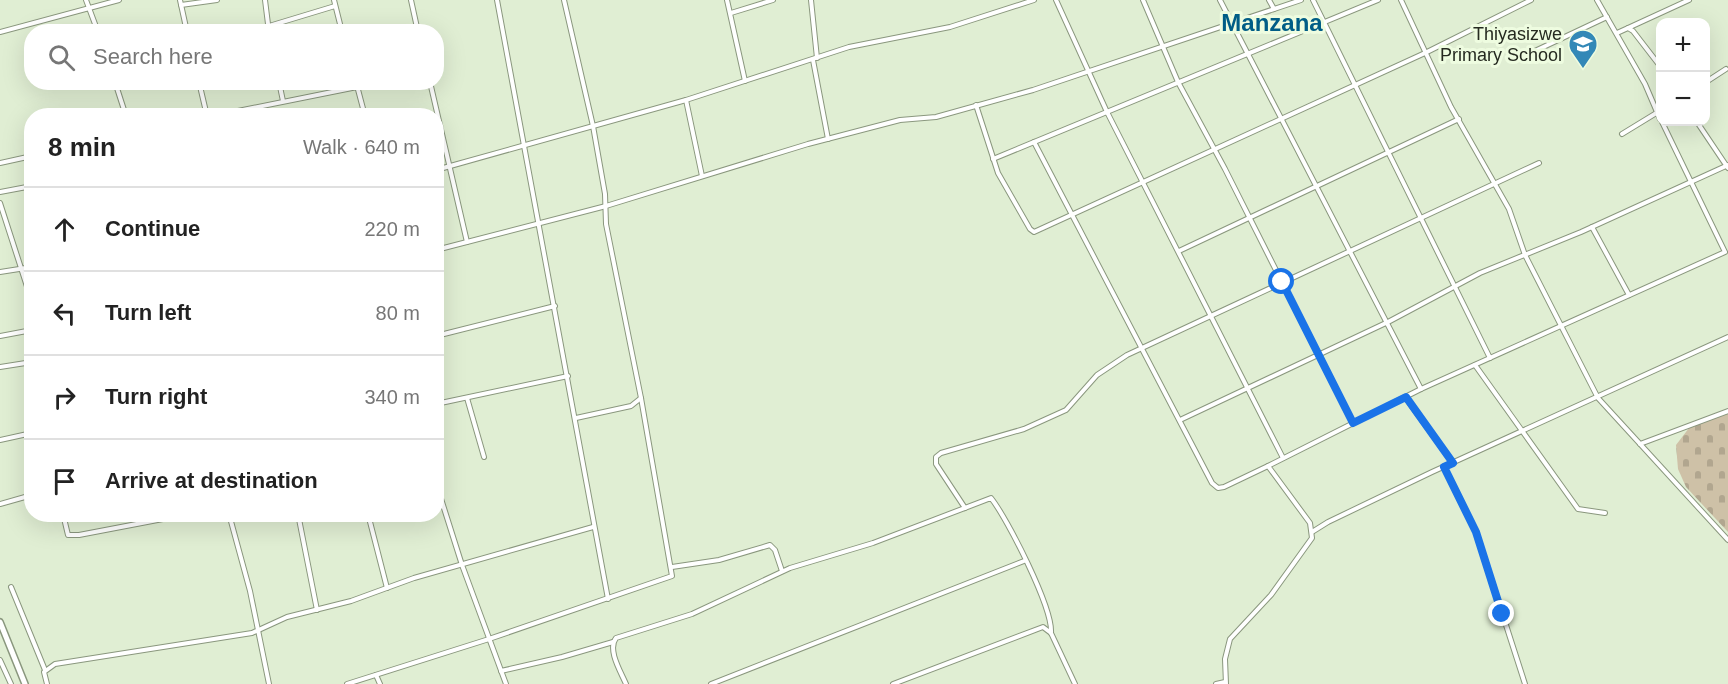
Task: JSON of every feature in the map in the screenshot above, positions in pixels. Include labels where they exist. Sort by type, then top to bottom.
[{"type":"street","points":[[86,0],[95,24]]},
{"type":"street","points":[[31,24],[119,0]]},
{"type":"street","points":[[185,24],[180,3],[217,0]]},
{"type":"street","points":[[265,0],[269,24]]},
{"type":"street","points":[[334,0],[340,24]]},
{"type":"street","points":[[411,0],[416,24]]},
{"type":"street","points":[[497,0],[576,418],[582,469],[608,599]]},
{"type":"street","points":[[347,684],[489,639],[672,576],[641,399],[606,224],[606,207],[593,126],[564,0]]},
{"type":"street","points":[[727,0],[745,81]]},
{"type":"street","points":[[730,13],[773,0]]},
{"type":"street","points":[[811,0],[815,59],[828,139]]},
{"type":"street","points":[[444,168],[686,100],[864,43],[950,27],[1034,0]]},
{"type":"street","points":[[1056,0],[1107,112],[1283,458]]},
{"type":"street","points":[[1143,0],[1178,81],[1353,423]]},
{"type":"street","points":[[1220,0],[1421,389]]},
{"type":"street","points":[[1269,0],[1274,9]]},
{"type":"street","points":[[444,248],[606,207],[828,139],[900,120],[929,118],[1033,90],[1301,0]]},
{"type":"street","points":[[1313,0],[1386,153],[1490,358]]},
{"type":"street","points":[[993,159],[1246,52],[1378,0]]},
{"type":"street","points":[[1401,0],[1425,53],[1517,227],[1525,255],[1598,398],[1728,540]]},
{"type":"street","points":[[976,105],[1004,185],[1033,232],[1425,53],[1531,0]]},
{"type":"street","points":[[1597,0],[1656,108]]},
{"type":"street","points":[[1617,33],[1689,0]]},
{"type":"street","points":[[276,24],[335,6]]},
{"type":"street","points":[[1520,58],[1607,17]]},
{"type":"street","points":[[0,32],[24,26]]},
{"type":"street","points":[[1628,28],[1640,37],[1656,60]]},
{"type":"street","points":[[1710,79],[1726,69]]},
{"type":"street","points":[[118,90],[123,108]]},
{"type":"street","points":[[202,90],[205,108]]},
{"type":"street","points":[[281,90],[283,101]]},
{"type":"street","points":[[250,108],[334,90]]},
{"type":"street","points":[[358,90],[363,108]]},
{"type":"street","points":[[431,90],[435,108]]},
{"type":"street","points":[[686,100],[702,176]]},
{"type":"street","points":[[1622,134],[1656,113]]},
{"type":"street","points":[[1179,251],[1459,119]]},
{"type":"street","points":[[1034,142],[1216,487],[1224,487],[1421,389],[1726,251],[1690,183],[1664,126]]},
{"type":"street","points":[[1180,420],[1388,322],[1454,286],[1727,166],[1700,126]]},
{"type":"street","points":[[444,145],[466,242]]},
{"type":"street","points":[[0,163],[24,158]]},
{"type":"street","points":[[965,508],[936,464],[939,454],[1024,429],[1066,410],[1105,368],[1143,348],[1351,252],[1494,182],[1539,163]]},
{"type":"street","points":[[0,192],[24,188]]},
{"type":"street","points":[[0,203],[24,276]]},
{"type":"street","points":[[1592,227],[1629,295]]},
{"type":"street","points":[[0,272],[22,270]]},
{"type":"street","points":[[444,334],[555,306]]},
{"type":"street","points":[[0,336],[24,332]]},
{"type":"street","points":[[1312,532],[1328,522],[1444,467],[1728,337]]},
{"type":"street","points":[[0,368],[24,364]]},
{"type":"street","points":[[1475,365],[1578,509],[1605,513]]},
{"type":"street","points":[[444,402],[568,376]]},
{"type":"street","points":[[1406,397],[1453,463]]},
{"type":"street","points":[[466,398],[484,457]]},
{"type":"street","points":[[576,418],[631,406],[641,399]]},
{"type":"street","points":[[1641,444],[1728,411]]},
{"type":"street","points":[[0,440],[24,435]]},
{"type":"street","points":[[1216,684],[1226,683],[1225,659],[1230,639],[1271,596],[1307,547],[1312,532],[1307,519],[1268,466]]},
{"type":"street","points":[[1444,467],[1476,532],[1526,684]]},
{"type":"street","points":[[0,504],[24,497]]},
{"type":"street","points":[[501,671],[613,642],[616,638],[700,611],[782,571],[873,543],[991,498],[1005,518],[1049,613],[1051,633]]},
{"type":"street","points":[[444,508],[462,565],[506,684]]},
{"type":"street","points":[[65,522],[68,535],[79,536],[149,522]]},
{"type":"street","points":[[231,522],[259,630],[269,684]]},
{"type":"street","points":[[300,522],[317,610]]},
{"type":"street","points":[[370,522],[387,588]]},
{"type":"street","points":[[45,670],[64,662],[259,630],[278,620],[593,526]]},
{"type":"street","points":[[672,567],[709,562],[771,545],[782,571]]},
{"type":"street","points":[[711,684],[1024,561]]},
{"type":"street","points":[[12,587],[45,670],[47,684]]},
{"type":"street","points":[[0,622],[25,684]]},
{"type":"street","points":[[893,684],[1039,628],[1047,628],[1051,633],[1075,684]]},
{"type":"street","points":[[613,642],[613,651],[626,684]]},
{"type":"street","points":[[0,660],[11,684]]},
{"type":"street","points":[[376,675],[380,684]]},
{"type":"green space","points":[[1728,413],[1728,532],[1686,487],[1678,469],[1676,445],[1689,428]]},
{"type":"place","name":"Thiyasizwe Primary School","points":[[1583,70]]},
{"type":"district","name":"Manzana","points":[[1272,22]]},
{"type":"route","points":[[1282,282],[1353,423],[1406,397],[1453,463],[1444,467],[1471,518],[1502,614]]}]
